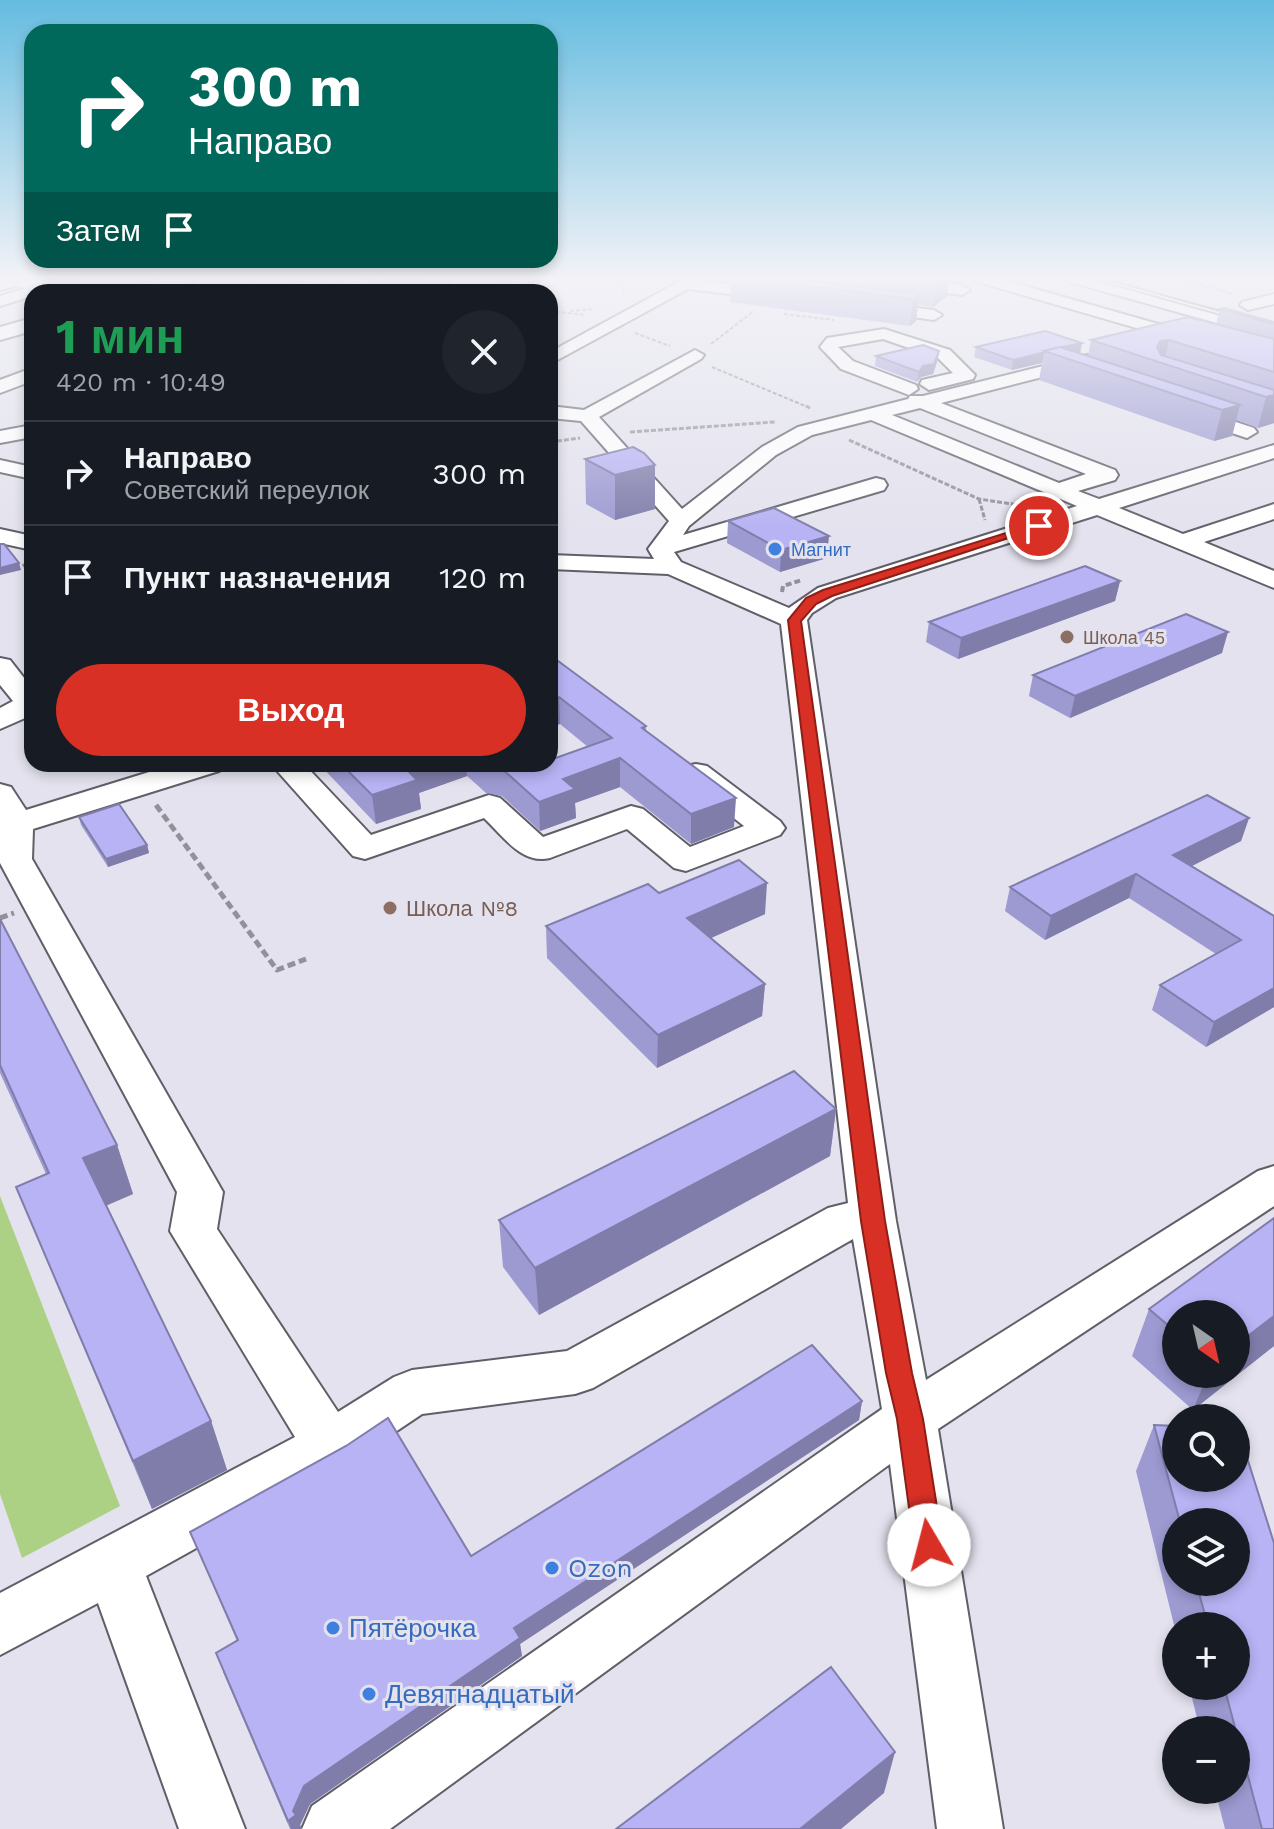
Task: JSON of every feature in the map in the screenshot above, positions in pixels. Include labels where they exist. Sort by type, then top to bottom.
[{"type":"street","points":[[558,413],[587,416],[680,363]]},
{"type":"street","points":[[845,363],[909,394],[1107,475],[1079,499]]},
{"type":"street","points":[[666,558],[681,521],[769,451],[805,431],[966,375],[954,363]]},
{"type":"street","points":[[909,394],[1075,363]]},
{"type":"street","points":[[1057,368],[1086,377]]},
{"type":"street","points":[[0,389],[24,378]]},
{"type":"street","points":[[0,389],[24,395]]},
{"type":"street","points":[[870,407],[1274,580]]},
{"type":"street","points":[[1174,407],[1260,434]]},
{"type":"street","points":[[587,416],[681,521]]},
{"type":"street","points":[[0,437],[24,432]]},
{"type":"street","points":[[785,616],[827,593],[1079,499],[1274,451]]},
{"type":"street","points":[[0,466],[24,471]]},
{"type":"street","points":[[558,562],[666,558],[876,485]]},
{"type":"street","points":[[1182,542],[1271,514]]},
{"type":"street","points":[[666,558],[785,616]]},
{"type":"street","points":[[785,616],[873,1221],[910,1419],[970,1829]]},
{"type":"street","points":[[0,666],[24,695]]},
{"type":"street","points":[[0,720],[24,708]]},
{"type":"street","points":[[294,772],[365,849],[489,805],[538,851],[631,816],[686,861],[768,828],[671,755]]},
{"type":"street","points":[[182,772],[141,785],[9,809],[15,859],[200,1192],[193,1231],[330,1446]]},
{"type":"street","points":[[335,1829],[910,1419],[1274,1183]]},
{"type":"street","points":[[0,1625],[330,1446],[412,1393],[575,1372],[844,1221],[873,1221]]},
{"type":"street","points":[[113,1564],[212,1829]]},
{"type":"path","points":[[558,441],[682,426],[780,422]]},
{"type":"path","points":[[979,499],[986,521]]},
{"type":"path","points":[[1009,514],[1079,499]]},
{"type":"path","points":[[971,526],[997,518]]},
{"type":"path","points":[[785,616],[783,586],[812,576]]},
{"type":"path","points":[[141,785],[277,970],[306,959]]},
{"type":"green space","points":[[0,1196],[120,1506],[22,1558],[0,1494]]},
{"type":"building","points":[[896,363],[934,363],[923,366],[919,372]]},
{"type":"building","points":[[1081,363],[1111,363],[1240,405],[1222,410]]},
{"type":"building","points":[[1163,363],[1188,363],[1274,390],[1274,395],[1266,397]]},
{"type":"building","points":[[1246,363],[1274,363],[1274,372]]},
{"type":"building","points":[[633,447],[655,465],[615,475],[585,459]]},
{"type":"building","points":[[774,508],[829,536],[781,550],[728,521]]},
{"type":"building","points":[[0,544],[4,544],[19,563],[0,568]]},
{"type":"building","points":[[1085,566],[1120,581],[961,638],[929,622]]},
{"type":"building","points":[[1186,614],[1228,632],[1075,696],[1033,675]]},
{"type":"building","points":[[558,661],[736,798],[691,814],[620,758],[563,779],[575,789],[539,802],[506,772],[558,772],[558,757],[612,738],[559,697]]},
{"type":"building","points":[[349,772],[409,772],[417,780],[372,795]]},
{"type":"building","points":[[1207,795],[1249,818],[1173,855],[1274,916],[1274,988],[1214,1022],[1160,985],[1241,940],[1136,874],[1051,916],[1010,887]]},
{"type":"building","points":[[119,804],[147,845],[106,859],[79,817]]},
{"type":"building","points":[[739,860],[767,883],[687,918],[765,984],[658,1035],[546,926],[648,884],[659,893]]},
{"type":"building","points":[[0,919],[117,1145],[83,1158],[211,1421],[133,1461],[16,1187],[49,1173],[0,1065]]},
{"type":"building","points":[[794,1071],[836,1109],[535,1268],[499,1220]]},
{"type":"building","points":[[1274,1218],[1274,1316],[1250,1334],[1250,1300],[1162,1300],[1162,1320],[1149,1309]]},
{"type":"building","points":[[812,1345],[862,1401],[514,1628],[520,1638],[304,1786],[293,1811],[296,1815],[288,1821],[216,1653],[238,1640],[190,1532],[346,1446],[388,1418],[471,1556]]},
{"type":"building","points":[[1154,1425],[1162,1425],[1162,1455]]},
{"type":"building","points":[[1250,1467],[1274,1543],[1274,1829],[1262,1829],[1250,1784],[1250,1716],[1232,1716],[1228,1700],[1250,1700],[1250,1612],[1204,1612],[1200,1596],[1250,1596],[1250,1508],[1176,1508],[1172,1492],[1250,1492]]},
{"type":"building","points":[[831,1667],[895,1752],[800,1829],[616,1829]]},
{"type":"place","name":"Магнит","points":[[775,549]]},
{"type":"place","name":"Школа 45","points":[[1067,637]]},
{"type":"place","name":"Школа №8","points":[[390,908]]},
{"type":"place","name":"Ozon","points":[[552,1568]]},
{"type":"place","name":"Пятёрочка","points":[[333,1628]]},
{"type":"place","name":"Девятнадцатый","points":[[369,1694]]},
{"type":"route","points":[[929,1545],[910,1419],[873,1221],[794,620],[802,608],[827,593],[1039,526]]}]
